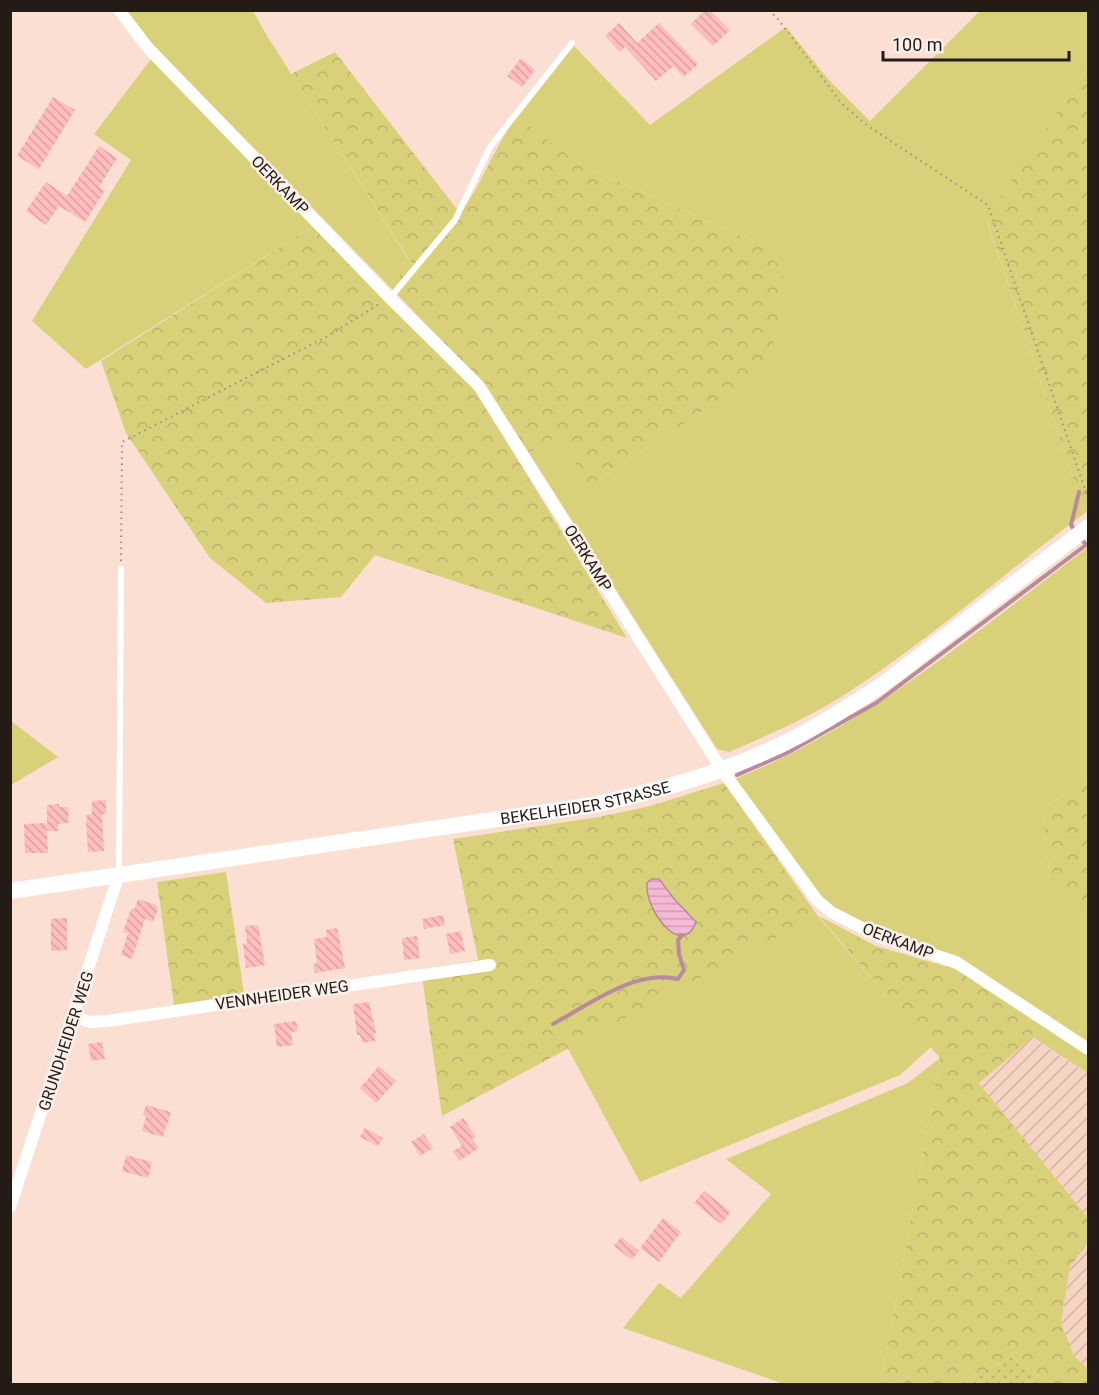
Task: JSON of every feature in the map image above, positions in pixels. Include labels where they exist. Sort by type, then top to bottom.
[{"type":"street","name":"OERKAMP","points":[[119,10],[147,47],[390,298],[479,386],[722,770],[817,900],[831,912],[880,937],[956,962],[1089,1049]]},
{"type":"street","name":"BEKELHEIDER STRASSE","points":[[10,891],[593,805],[668,787],[722,770],[776,747],[851,706],[882,685],[1086,529]]},
{"type":"street","name":"GRUNDHEIDER WEG","points":[[10,1207],[119,874]]},
{"type":"street","name":"VENNHEIDER WEG","points":[[74,1016],[90,1022],[108,1021],[490,965]]},
{"type":"lane","points":[[390,298],[455,220],[490,147],[572,43]]},
{"type":"lane","points":[[119,874],[121,569]]},
{"type":"path","points":[[769,10],[842,104],[868,126],[988,205],[1089,498]]},
{"type":"path","points":[[121,569],[122,442],[328,336],[390,298]]},
{"type":"shaded area","points":[[652,879],[659,879],[696,922],[690,932],[682,936],[674,933],[657,917],[648,894],[647,883]]},
{"type":"shaded area","points":[[1033,1037],[1088,1073],[1088,1218],[979,1083]]},
{"type":"shaded area","points":[[1088,1243],[1088,1369],[1074,1356],[1061,1323],[1070,1267]]},
{"type":"green space","points":[[127,11],[253,11],[412,265],[389,286],[155,47]]},
{"type":"green space","points":[[980,11],[1088,11],[1088,67],[986,219],[1085,513],[936,630],[844,695],[802,719],[729,752],[717,749],[529,453],[558,435],[590,486],[757,374],[776,336],[755,242],[583,166],[517,117],[574,46],[650,125],[786,27],[828,79],[870,121]]},
{"type":"green space","points":[[335,52],[460,213],[517,117],[583,166],[755,242],[784,271],[776,336],[758,374],[590,486],[558,436],[529,453],[483,383],[389,286],[412,264],[291,74]]},
{"type":"green space","points":[[151,59],[313,226],[86,369],[32,321],[131,160],[94,134]]},
{"type":"green space","points":[[1088,67],[1088,511],[1085,513],[986,218]]},
{"type":"green space","points":[[313,226],[474,389],[627,638],[375,555],[341,597],[266,603],[210,558],[126,433],[101,361]]},
{"type":"green space","points":[[1088,547],[1088,778],[1042,809],[1051,887],[1088,913],[1088,1042],[957,957],[883,933],[833,908],[820,897],[735,779],[783,757],[875,705],[962,644]]},
{"type":"green space","points":[[11,721],[58,757],[10,785]]},
{"type":"green space","points":[[1088,778],[1088,913],[1051,887],[1042,809]]},
{"type":"green space","points":[[724,783],[818,915],[442,1116],[421,969],[478,960],[453,839],[599,817],[650,806]]},
{"type":"green space","points":[[226,872],[244,994],[174,1005],[157,882]]},
{"type":"green space","points":[[817,915],[931,1047],[900,1075],[640,1182],[567,1047]]},
{"type":"green space","points":[[819,916],[876,946],[955,969],[1045,1027],[979,1083],[1088,1218],[1088,1243],[1070,1267],[1061,1323],[1074,1356],[1088,1369],[1088,1384],[1049,1384],[1012,1356],[959,1384],[881,1384],[940,1058]]},
{"type":"green space","points":[[1045,1027],[1088,1054],[1088,1073],[1033,1037]]},
{"type":"green space","points":[[940,1058],[881,1384],[784,1384],[623,1328],[659,1283],[681,1298],[771,1194],[726,1159],[908,1083]]},
{"type":"green space","points":[[1012,1356],[1049,1384],[959,1384]]},
{"type":"building","points":[[705,10],[710,10],[730,30],[713,46],[691,24]]},
{"type":"building","points":[[619,23],[637,43],[659,23],[698,64],[684,77],[673,66],[656,81],[625,47],[620,52],[605,36]]},
{"type":"building","points":[[521,58],[535,70],[522,87],[507,76]]},
{"type":"building","points":[[53,97],[75,110],[39,169],[17,156]]},
{"type":"building","points":[[99,146],[117,158],[99,187],[105,190],[85,222],[59,206],[46,225],[26,211],[46,182],[67,196]]},
{"type":"building","points":[[106,800],[106,814],[102,814],[104,851],[88,852],[87,815],[92,814],[92,801]]},
{"type":"building","points":[[59,804],[59,807],[68,807],[69,823],[58,824],[58,831],[47,831],[47,805]]},
{"type":"building","points":[[46,823],[48,853],[25,853],[24,824]]},
{"type":"building","points":[[138,899],[156,905],[158,909],[153,922],[145,919],[132,959],[121,955],[128,933],[123,932],[131,909],[134,910]]},
{"type":"building","points":[[443,915],[445,925],[424,929],[422,919]]},
{"type":"building","points":[[67,918],[67,950],[51,951],[51,919]]},
{"type":"building","points":[[258,925],[265,965],[246,968],[243,944],[247,943],[245,926]]},
{"type":"building","points":[[337,928],[345,968],[315,973],[313,964],[317,963],[314,939],[327,937],[326,930]]},
{"type":"building","points":[[461,931],[465,951],[450,954],[446,934]]},
{"type":"building","points":[[417,936],[420,958],[404,960],[402,938]]},
{"type":"building","points":[[369,1002],[376,1033],[374,1033],[375,1041],[362,1043],[360,1035],[357,1035],[353,1004]]},
{"type":"building","points":[[296,1021],[298,1031],[291,1032],[293,1045],[277,1047],[274,1024]]},
{"type":"building","points":[[102,1042],[105,1059],[91,1061],[88,1044]]},
{"type":"building","points":[[379,1066],[396,1081],[376,1103],[360,1088]]},
{"type":"building","points":[[146,1105],[171,1112],[163,1137],[142,1131]]},
{"type":"building","points":[[463,1118],[476,1137],[472,1139],[479,1148],[459,1161],[453,1151],[462,1146],[450,1127]]},
{"type":"building","points":[[365,1128],[383,1138],[378,1146],[360,1137]]},
{"type":"building","points":[[424,1134],[433,1148],[420,1156],[411,1142]]},
{"type":"building","points":[[126,1155],[152,1162],[148,1178],[122,1171]]},
{"type":"building","points":[[704,1191],[731,1212],[721,1224],[694,1203]]},
{"type":"building","points":[[663,1218],[681,1232],[659,1262],[640,1248]]},
{"type":"building","points":[[621,1237],[639,1251],[632,1260],[614,1246]]},
{"type":"waterway","points":[[1076,532],[1071,525],[1079,492]]},
{"type":"waterway","points":[[737,775],[787,753],[876,703],[1086,545],[1081,538]]},
{"type":"waterway","points":[[553,1024],[597,998],[629,984],[662,977],[678,979],[684,970],[678,940],[682,935]]}]
